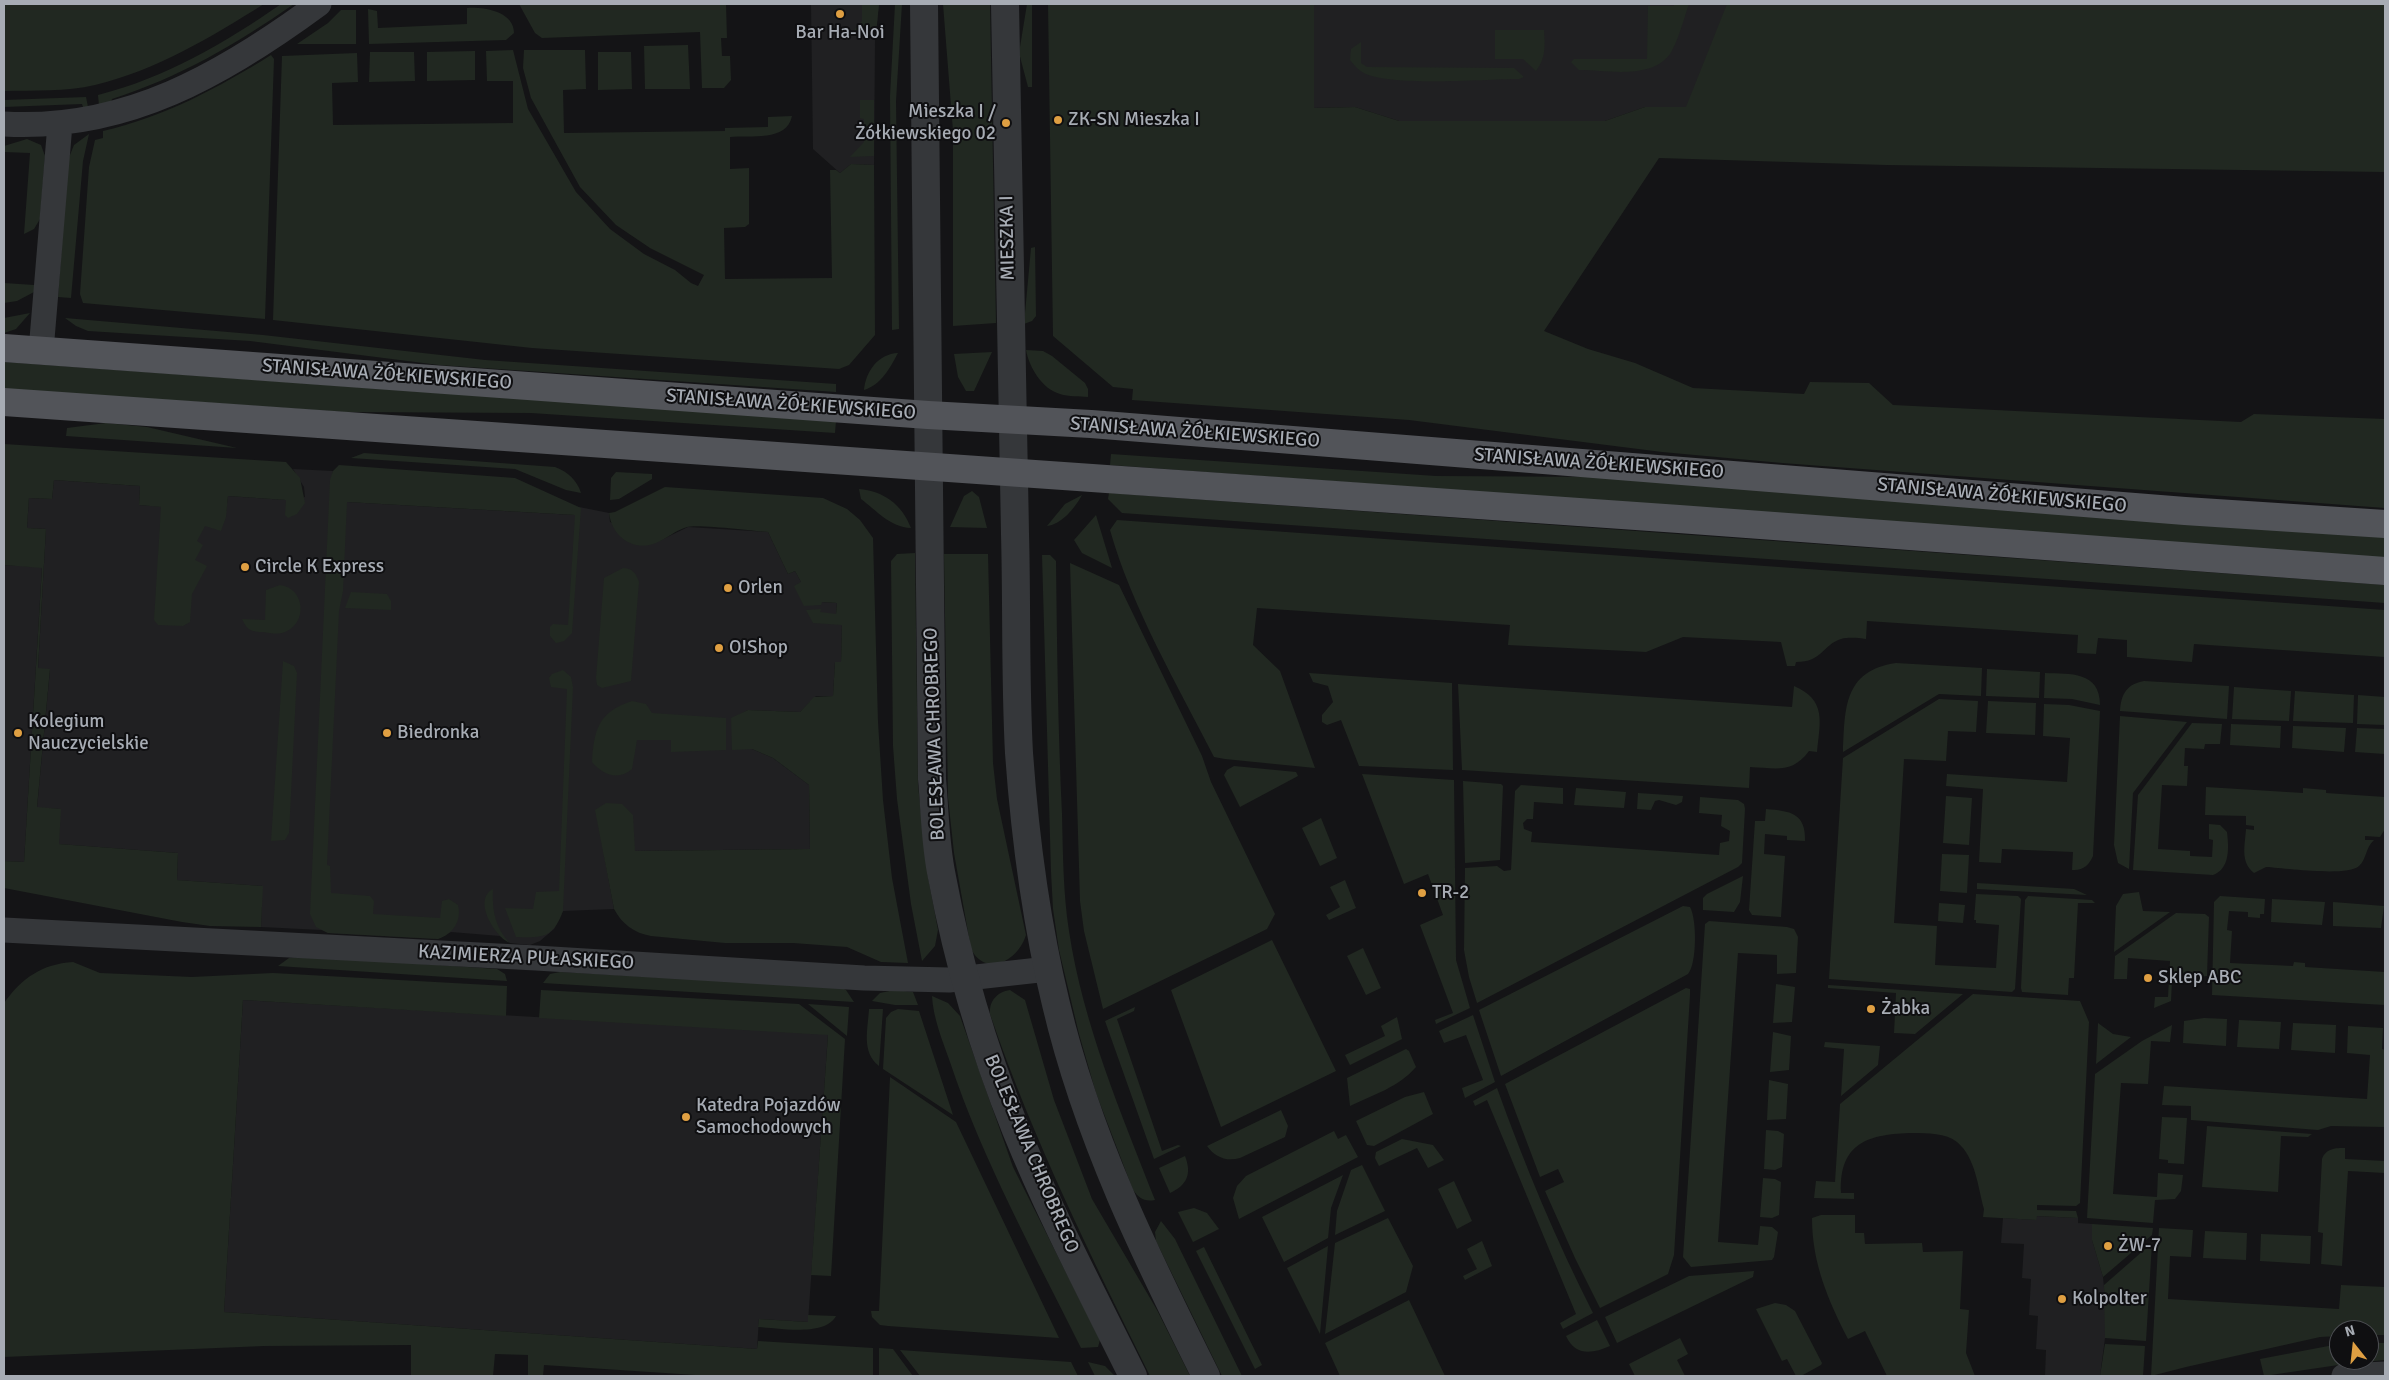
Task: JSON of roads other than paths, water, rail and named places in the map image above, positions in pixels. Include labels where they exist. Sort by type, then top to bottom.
[{"type":"main road","name":"STANISŁAWA ŻÓŁKIEWSKIEGO","points":[[4,348],[1012,420],[1634,466],[2185,511],[2385,524]]},
{"type":"main road","points":[[4,402],[1014,472],[2385,571]]},
{"type":"street","points":[[4,124],[60,124],[115,114],[164,97],[240,59],[319,4]]},
{"type":"street","points":[[924,4],[928,415]]},
{"type":"street","name":"MIESZKA I","points":[[1005,4],[1014,472]]},
{"type":"street","points":[[41,351],[60,124]]},
{"type":"street","name":"BOLESŁAWA CHROBREGO","points":[[928,415],[932,779],[941,876],[965,979],[985,1048],[1016,1131],[1040,1185],[1133,1376]]},
{"type":"street","points":[[1014,472],[1019,750],[1032,877],[1048,969],[1074,1074],[1105,1160],[1150,1264],[1206,1376]]},
{"type":"street","name":"KAZIMIERZA PUŁASKIEGO","points":[[4,930],[536,958],[864,978],[965,979],[1048,969]]},
{"type":"street","points":[[2344,1376],[2385,1374]]},
{"type":"place","name":"Bar Ha-Noi","points":[[840,14]]},
{"type":"place","name":"ZK-SN Mieszka I","points":[[1058,120]]},
{"type":"place","name":"Mieszka I / Żółkiewskiego 02","points":[[1006,123]]},
{"type":"place","name":"Circle K Express","points":[[245,567]]},
{"type":"place","name":"Orlen","points":[[728,588]]},
{"type":"place","name":"O!Shop","points":[[719,648]]},
{"type":"place","name":"Kolegium Nauczycielskie","points":[[18,733]]},
{"type":"place","name":"Biedronka","points":[[387,733]]},
{"type":"place","name":"TR-2","points":[[1422,893]]},
{"type":"place","name":"Sklep ABC","points":[[2148,978]]},
{"type":"place","name":"Żabka","points":[[1871,1009]]},
{"type":"place","name":"Katedra Pojazdów Samochodowych","points":[[686,1117]]},
{"type":"place","name":"ŻW-7","points":[[2108,1246]]},
{"type":"place","name":"Kolpolter","points":[[2062,1299]]}]
